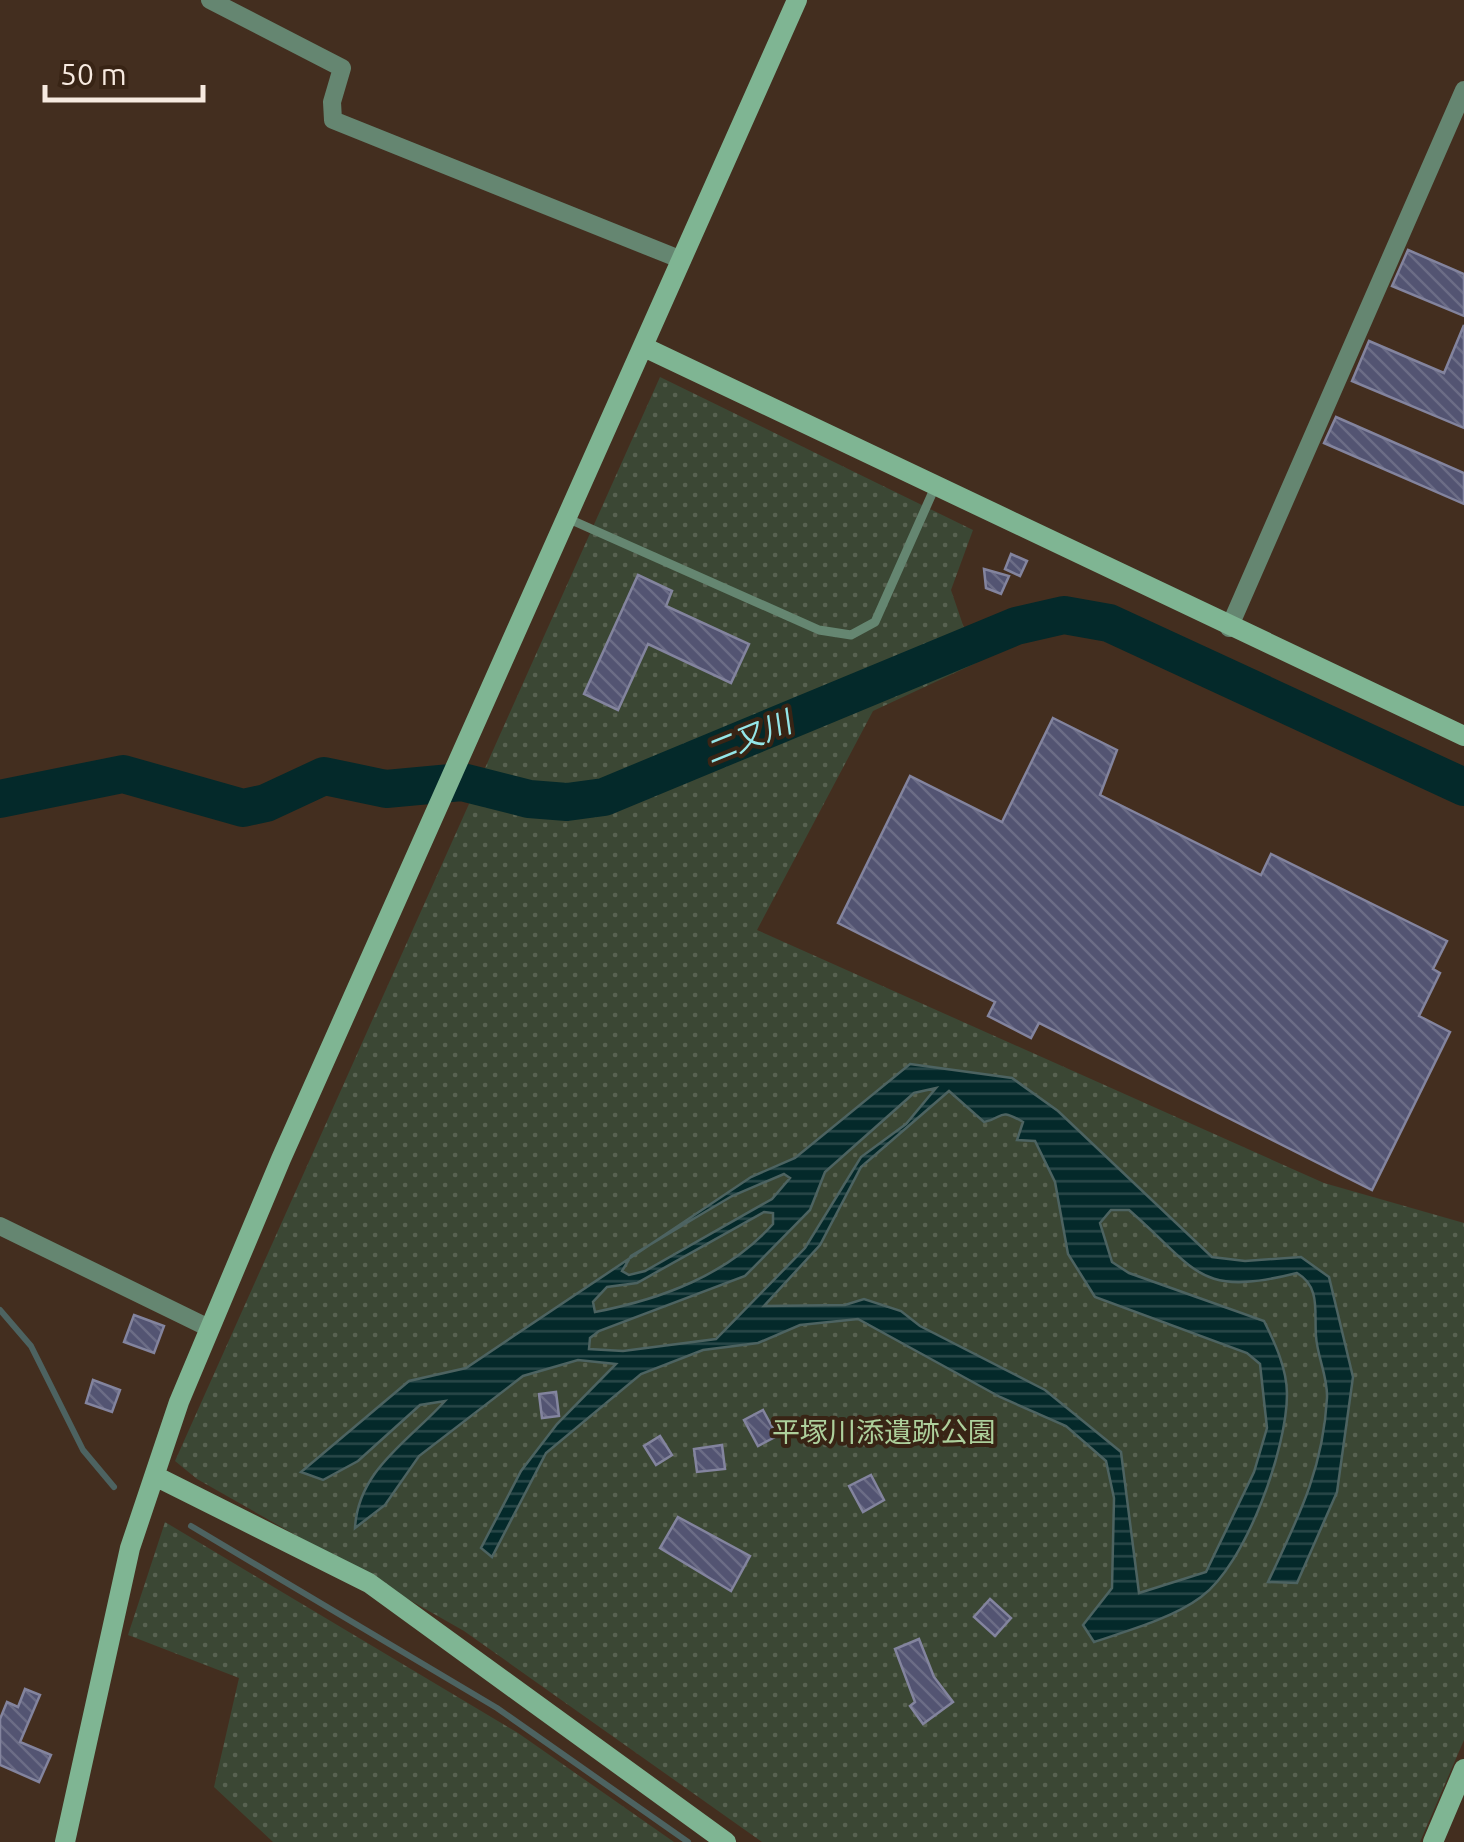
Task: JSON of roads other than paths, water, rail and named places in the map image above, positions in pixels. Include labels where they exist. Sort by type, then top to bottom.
[{"type":"street","points":[[210,0],[342,68],[332,102],[333,120],[682,260]]},
{"type":"street","points":[[65,1842],[130,1548],[209,1328],[797,0]]},
{"type":"street","points":[[1229,628],[1464,90]]},
{"type":"street","points":[[646,348],[1229,628],[1464,736]]},
{"type":"street","points":[[0,1226],[209,1328]]},
{"type":"street","points":[[155,1476],[369,1583],[726,1842]]},
{"type":"street","points":[[1432,1842],[1464,1769]]},
{"type":"lane","points":[[569,519],[819,630],[851,635],[875,622],[935,487]]},
{"type":"water","points":[[910,1064],[1012,1078],[1058,1111],[1212,1257],[1245,1261],[1301,1257],[1329,1277],[1353,1377],[1337,1492],[1297,1583],[1268,1582],[1307,1493],[1325,1424],[1327,1390],[1310,1285],[1297,1273],[1238,1282],[1201,1273],[1129,1210],[1111,1210],[1100,1223],[1112,1262],[1129,1273],[1264,1321],[1285,1375],[1287,1394],[1280,1444],[1261,1504],[1218,1581],[1177,1611],[1094,1642],[1083,1625],[1112,1588],[1114,1498],[1106,1461],[1066,1426],[1000,1397],[858,1319],[800,1325],[758,1343],[703,1350],[641,1374],[546,1453],[492,1557],[481,1548],[521,1471],[557,1424],[616,1364],[578,1360],[523,1376],[419,1456],[385,1505],[355,1528],[358,1508],[375,1473],[445,1401],[420,1405],[358,1461],[323,1480],[301,1472],[409,1381],[466,1368],[630,1258],[622,1271],[629,1275],[645,1271],[772,1199],[790,1178],[784,1174],[732,1196],[650,1245],[751,1177],[795,1158]],"holes":[[[936,1088],[906,1124],[861,1157],[805,1248],[716,1339],[623,1351],[589,1349],[590,1338],[599,1331],[745,1276],[810,1210],[825,1172],[914,1093]],[[949,1091],[984,1122],[1005,1114],[1015,1118],[1023,1122],[1017,1140],[1035,1141],[1055,1182],[1068,1254],[1095,1297],[1247,1353],[1260,1364],[1267,1428],[1254,1472],[1206,1572],[1139,1593],[1121,1452],[1045,1390],[920,1326],[901,1311],[864,1299],[845,1305],[764,1306],[820,1245],[861,1167]],[[764,1212],[773,1213],[773,1224],[755,1242],[714,1271],[669,1292],[595,1312],[593,1302],[607,1287],[637,1283]]]},
{"type":"waterway","name":"二又川","points":[[0,799],[123,774],[243,808],[266,803],[324,776],[386,789],[462,782],[529,799],[567,802],[604,797],[1016,626],[1064,615],[1109,623],[1464,787]]},
{"type":"waterway","points":[[0,1310],[31,1346],[83,1450],[114,1487]]},
{"type":"waterway","points":[[191,1526],[497,1708],[688,1842]]},
{"type":"park label","name":"平塚川添遺跡公園","points":[[884,1431]]}]
